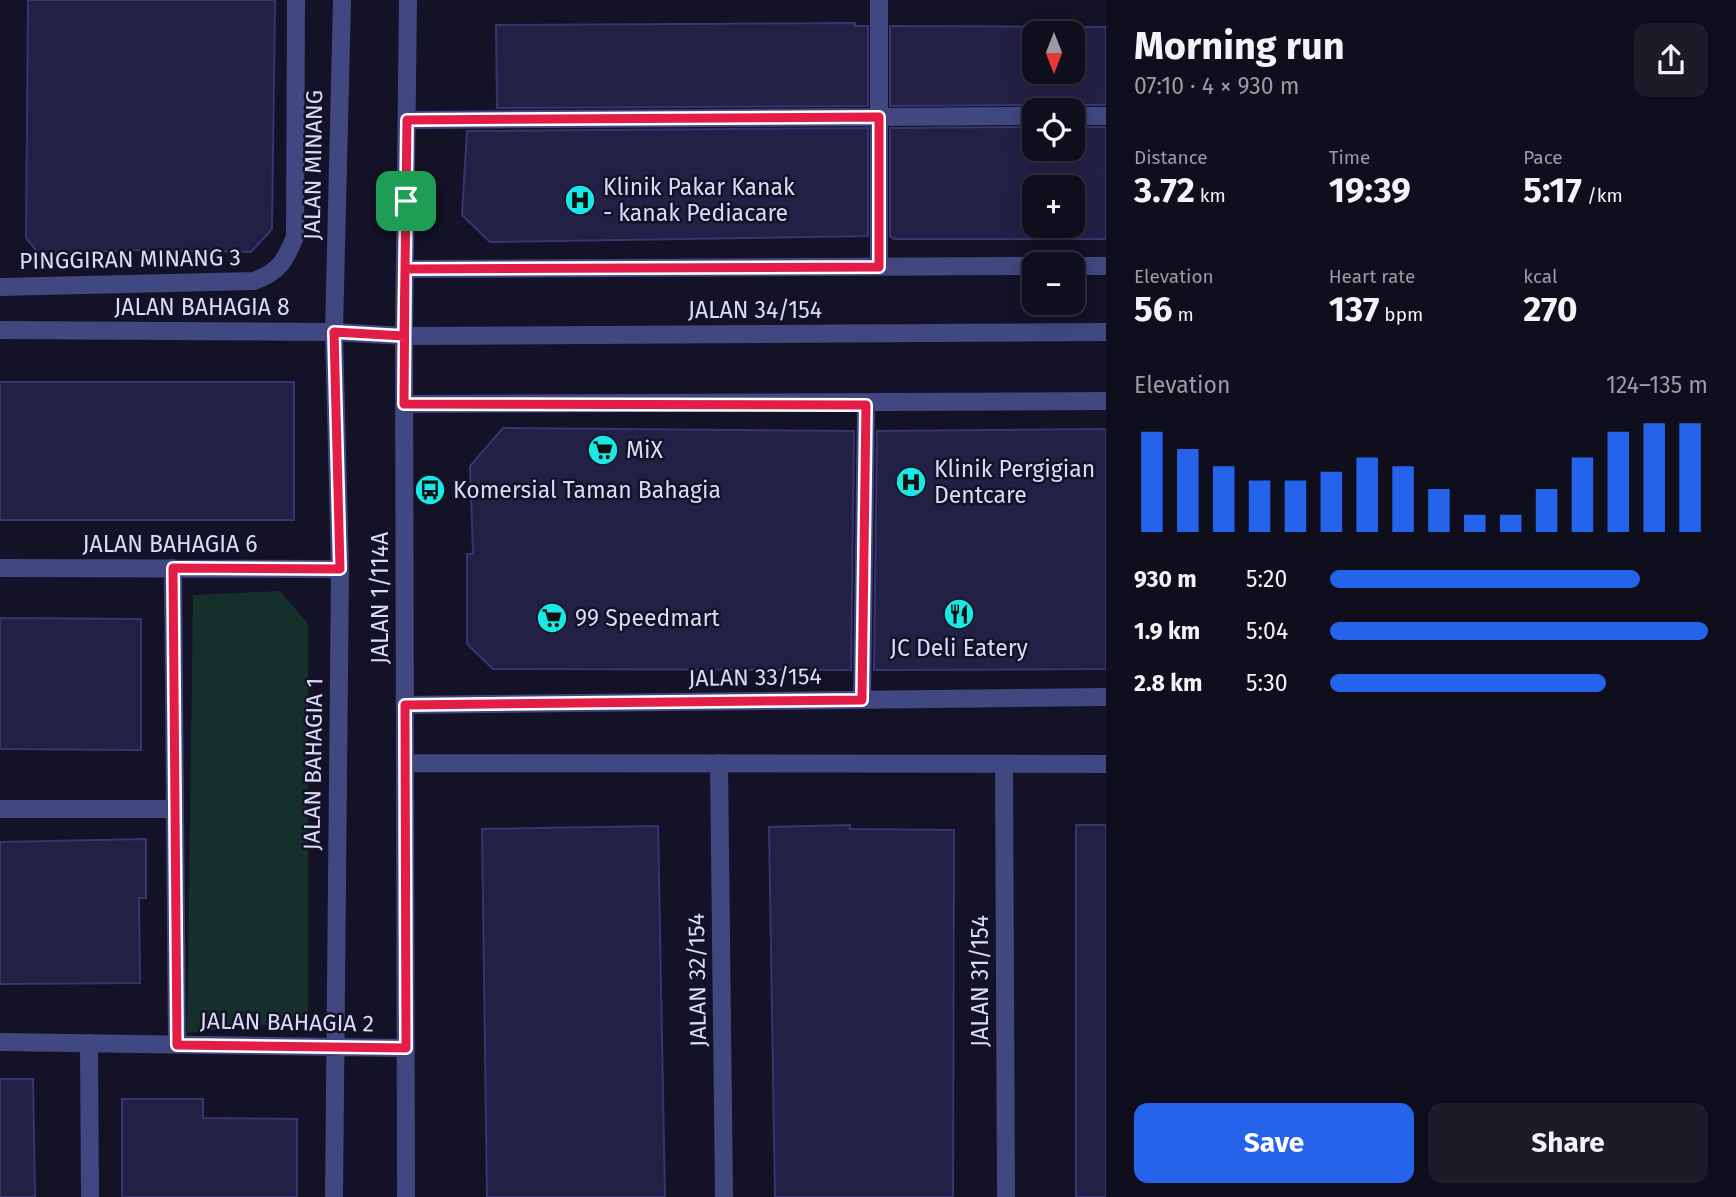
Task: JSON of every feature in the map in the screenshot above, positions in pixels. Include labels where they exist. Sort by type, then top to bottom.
[{"type":"street","name":"PINGGIRAN MINANG 3","points":[[0,287],[254,281],[273,274],[285,263],[295,237],[296,0]]},
{"type":"street","name":"JALAN MINANG","points":[[334,332],[342,0]]},
{"type":"street","name":"JALAN 1/114A","points":[[406,1197],[404,336],[408,0]]},
{"type":"street","points":[[879,0],[879,267]]},
{"type":"street","points":[[407,120],[1022,116]]},
{"type":"street","points":[[1085,116],[1106,116]]},
{"type":"street","name":"JALAN 34/154","points":[[405,269],[1022,266]]},
{"type":"street","points":[[1085,266],[1106,266]]},
{"type":"street","name":"JALAN BAHAGIA 8","points":[[0,330],[334,332],[404,336]]},
{"type":"street","name":"JALAN BAHAGIA 1","points":[[334,332],[340,569],[334,1197]]},
{"type":"street","name":"JALAN 34/154","points":[[404,336],[1106,332]]},
{"type":"street","points":[[404,404],[866,405],[1106,401]]},
{"type":"street","points":[[862,700],[866,405]]},
{"type":"street","name":"JALAN BAHAGIA 6","points":[[0,568],[340,569]]},
{"type":"street","points":[[173,568],[177,1045]]},
{"type":"street","name":"JALAN 33/154","points":[[405,705],[1106,697]]},
{"type":"street","points":[[405,763],[1106,764]]},
{"type":"street","name":"JALAN 32/154","points":[[719,763],[724,1197]]},
{"type":"street","name":"JALAN 31/154","points":[[1004,764],[1006,1197]]},
{"type":"street","points":[[0,809],[175,809]]},
{"type":"street","name":"JALAN BAHAGIA 2","points":[[0,1042],[406,1048]]},
{"type":"street","points":[[89,1043],[90,1197]]},
{"type":"green space","points":[[280,591],[308,624],[308,1021],[187,1033],[193,595]]},
{"type":"building","points":[[28,0],[275,0],[272,229],[251,252],[139,250],[39,254],[26,238]]},
{"type":"building","points":[[855,23],[855,26],[868,26],[868,106],[497,108],[496,25]]},
{"type":"building","points":[[890,26],[1022,27],[1022,84],[1085,84],[1085,27],[1106,27],[1106,105],[1085,105],[1085,98],[1022,98],[1022,105],[890,106]]},
{"type":"building","points":[[1022,127],[1022,161],[1085,161],[1085,127],[1106,127],[1106,239],[894,239],[890,236],[890,128]]},
{"type":"building","points":[[868,128],[868,236],[490,242],[462,215],[467,131]]},
{"type":"building","points":[[0,382],[294,382],[294,520],[0,520]]},
{"type":"building","points":[[503,428],[854,431],[851,670],[493,669],[467,644],[467,554],[473,554],[470,466]]},
{"type":"building","points":[[1106,429],[1106,669],[874,670],[877,431]]},
{"type":"building","points":[[0,618],[141,619],[141,750],[0,749]]},
{"type":"building","points":[[850,825],[850,829],[954,830],[953,1197],[775,1197],[769,827]]},
{"type":"building","points":[[1076,825],[1106,825],[1106,1197],[1076,1197]]},
{"type":"building","points":[[658,826],[665,1197],[487,1197],[482,829]]},
{"type":"building","points":[[146,839],[146,898],[139,898],[140,983],[0,984],[0,842]]},
{"type":"building","points":[[0,1079],[33,1079],[35,1197],[0,1197]]},
{"type":"building","points":[[122,1099],[203,1099],[203,1118],[297,1119],[297,1197],[122,1197]]},
{"type":"place","name":"Klinik Pakar Kanak - kanak Pediacare","points":[[580,200]]},
{"type":"place","name":"MiX","points":[[603,450]]},
{"type":"place","name":"Klinik Pergigian Dentcare","points":[[911,482]]},
{"type":"place","name":"Komersial Taman Bahagia","points":[[430,490]]},
{"type":"place","name":"JC Deli Eatery","points":[[959,614]]},
{"type":"place","name":"99 Speedmart","points":[[552,618]]},
{"type":"route","points":[[879,117],[879,267],[405,269],[404,404],[866,405],[862,700],[405,705],[406,1048],[177,1045],[173,568],[340,569],[334,332],[404,336],[406,201],[407,120],[879,117]]}]
